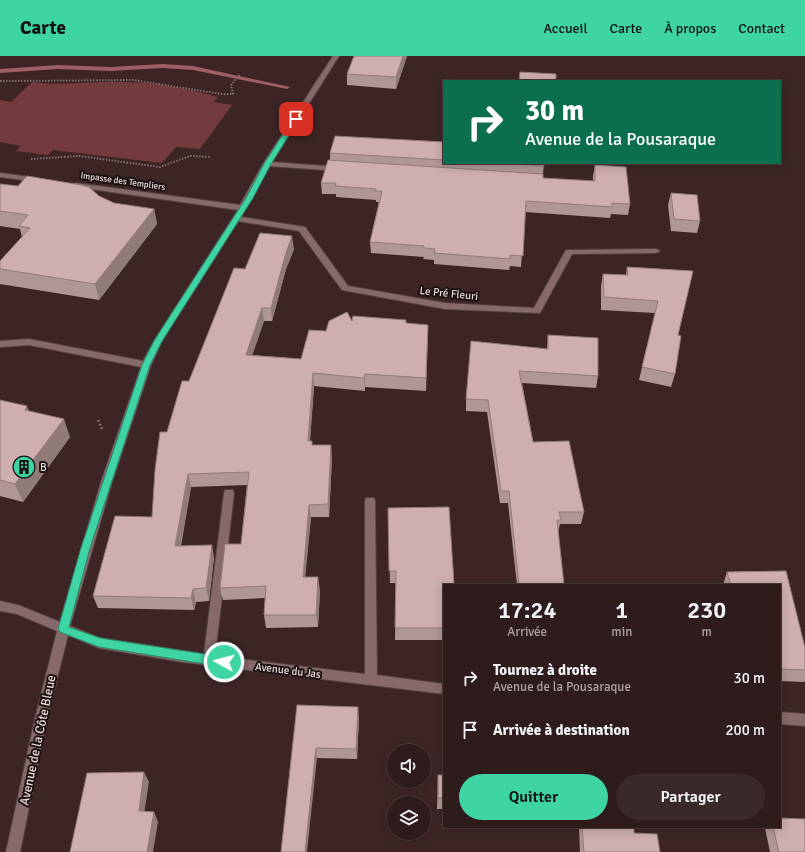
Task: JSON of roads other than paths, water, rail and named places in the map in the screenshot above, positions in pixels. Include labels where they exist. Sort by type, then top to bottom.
[{"type":"street","name":"Avenue de la Côte Bleue","points":[[13,852],[49,682],[63,629],[86,548],[146,365],[158,341],[236,218],[267,164],[336,56]]},
{"type":"street","points":[[267,164],[344,169]]},
{"type":"street","points":[[0,175],[47,181]]},
{"type":"street","name":"Impasse des Templiers","points":[[70,184],[242,208]]},
{"type":"street","name":"Le Pré Fleuri","points":[[236,218],[302,229],[346,288],[445,306],[537,311],[569,252],[656,251]]},
{"type":"street","points":[[0,344],[28,342],[146,365]]},
{"type":"street","points":[[209,660],[230,493]]},
{"type":"street","points":[[370,501],[371,680]]},
{"type":"street","name":"Avenue du Jas","points":[[0,606],[18,610],[99,643],[209,660],[443,689]]},
{"type":"street","points":[[781,718],[805,720]]},
{"type":"waterway","points":[[0,71],[58,67],[110,69],[163,66],[193,68],[287,87]]},
{"type":"place","name":"B","points":[[24,467]]}]
